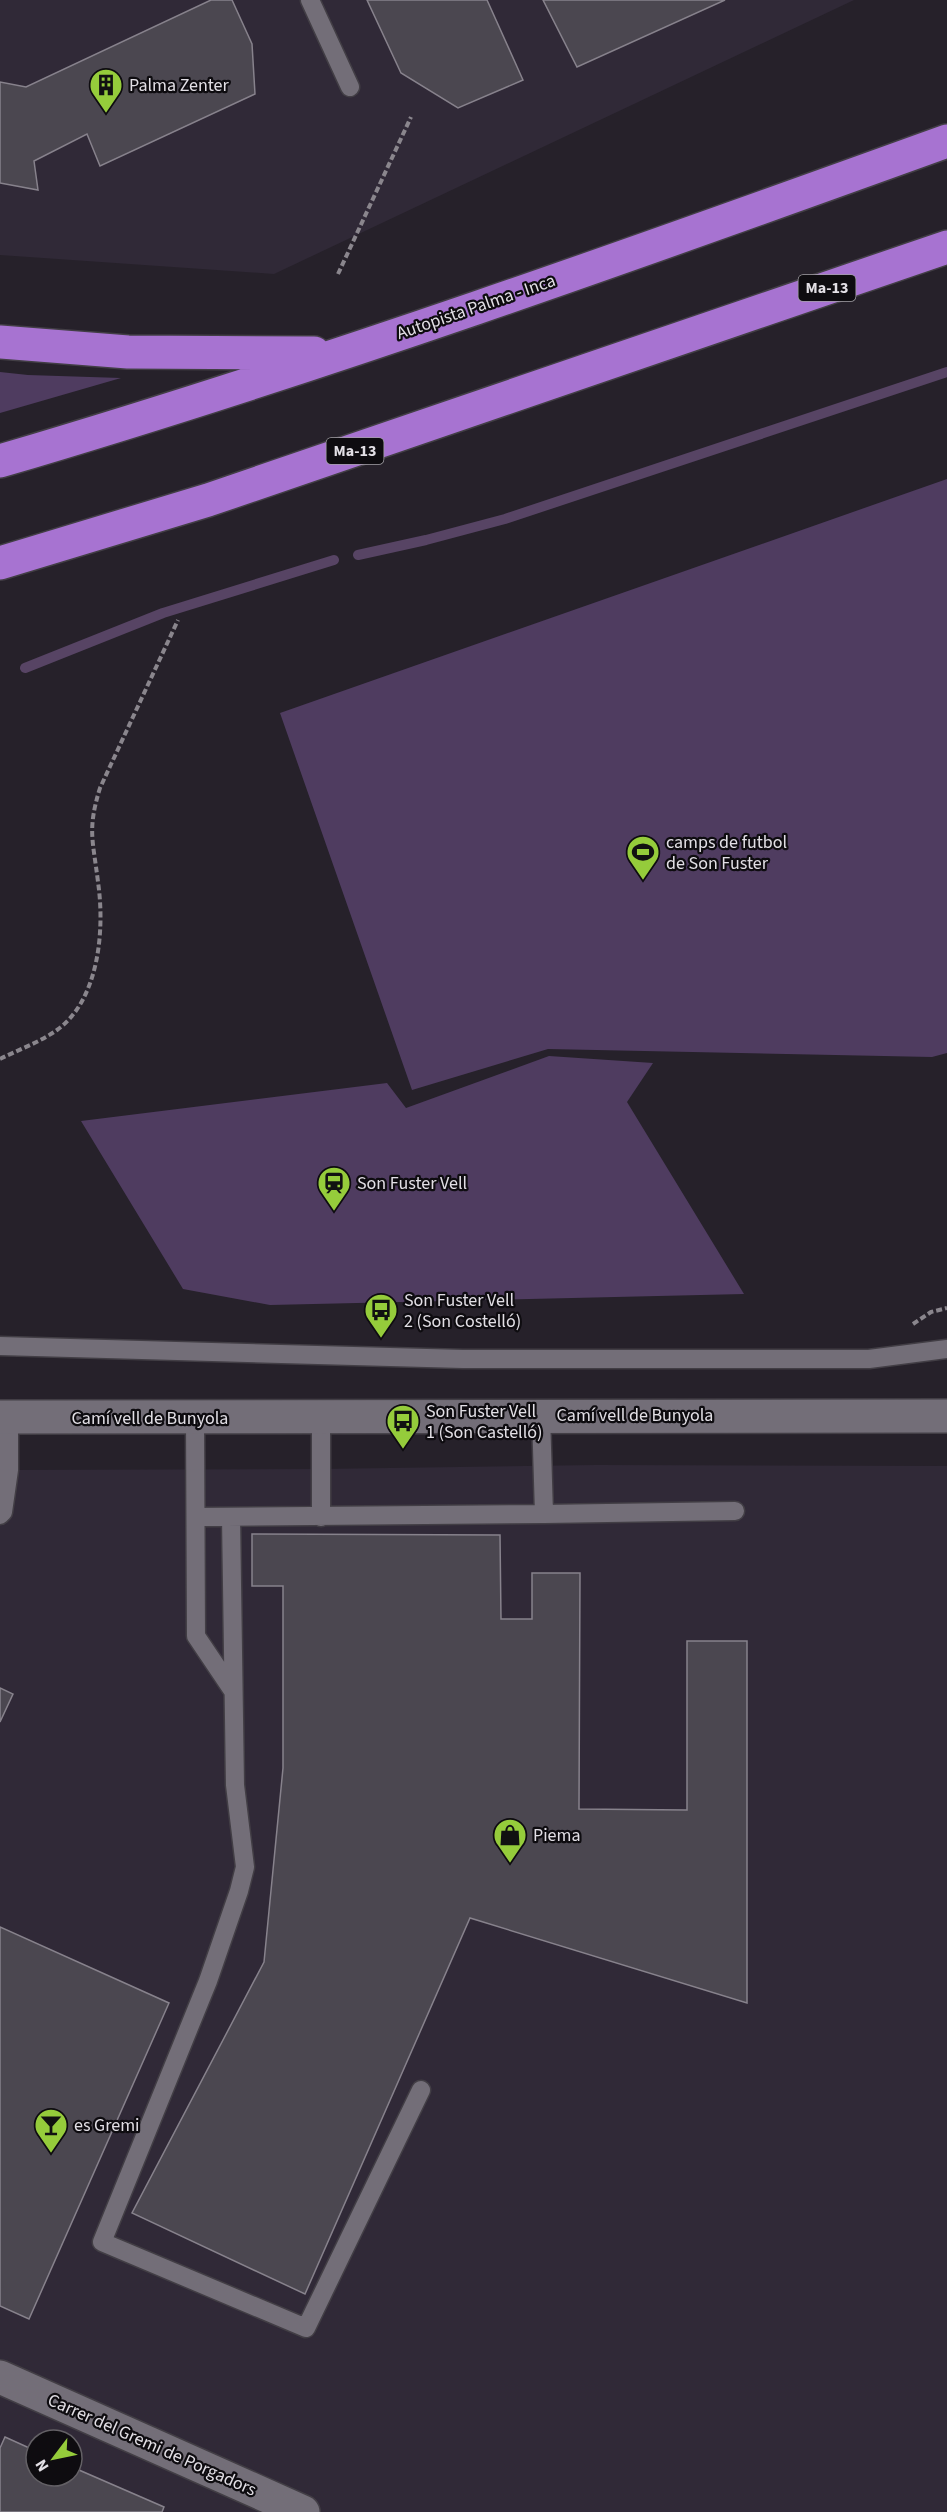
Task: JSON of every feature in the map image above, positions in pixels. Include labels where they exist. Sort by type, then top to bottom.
[{"type":"highway","name":"Autopista Palma - Inca","points":[[0,461],[152,416],[340,353],[745,214],[947,141]]},
{"type":"highway","name":"Ma-13","points":[[0,563],[208,500],[947,247]]},
{"type":"highway","points":[[0,342],[128,352],[340,353]]},
{"type":"main road","name":"Camí vell de Bunyola","points":[[4,1417],[947,1416]]},
{"type":"main road","name":"Carrer del Gremi de Porgadors","points":[[0,2377],[303,2512]]},
{"type":"lane","points":[[310,0],[350,87]]},
{"type":"lane","points":[[0,1346],[463,1359],[869,1359],[947,1349]]},
{"type":"lane","points":[[541,1415],[544,1514]]},
{"type":"lane","points":[[0,1515],[3,1512],[9,1470],[4,1417]]},
{"type":"lane","points":[[321,1417],[321,1517]]},
{"type":"lane","points":[[195,1418],[196,1636],[233,1691]]},
{"type":"lane","points":[[196,1518],[735,1511]]},
{"type":"lane","points":[[231,1517],[235,1785],[245,1867],[208,1981],[102,2242],[306,2328],[421,2090]]},
{"type":"path","points":[[338,274],[411,117]]},
{"type":"path","points":[[0,1059],[57,1030],[79,1008],[93,979],[98,946],[99,883],[90,834],[92,812],[100,788],[178,620]]},
{"type":"shaded area","points":[[0,0],[854,0],[274,274],[0,255]]},
{"type":"shaded area","points":[[0,372],[28,375],[121,378],[0,413]]},
{"type":"shaded area","name":"camps de futbol de Son Fuster","points":[[947,479],[947,1053],[932,1057],[548,1049],[412,1090],[280,713]]},
{"type":"shaded area","points":[[549,1056],[653,1063],[627,1102],[744,1294],[270,1305],[183,1289],[81,1121],[387,1083],[406,1108]]},
{"type":"shaded area","points":[[596,1465],[947,1466],[947,2512],[0,2512],[0,1470]]},
{"type":"building","name":"Palma Zenter","points":[[211,0],[232,0],[252,44],[255,94],[100,166],[87,134],[34,161],[38,190],[0,183],[0,82],[26,87]]},
{"type":"building","points":[[367,0],[487,0],[523,80],[458,108],[401,73]]},
{"type":"building","points":[[543,0],[725,0],[577,67]]},
{"type":"building","name":"Piema","points":[[252,1534],[500,1535],[501,1619],[532,1619],[532,1573],[580,1573],[579,1809],[687,1810],[687,1641],[747,1641],[747,2003],[470,1918],[305,2294],[132,2213],[264,1962],[283,1768],[283,1586],[252,1586]]},
{"type":"building","points":[[0,1688],[13,1694],[0,1722]]},
{"type":"building","name":"es Gremi","points":[[0,1927],[169,2003],[29,2319],[0,2306]]},
{"type":"building","points":[[5,2437],[24,2446],[24,2488],[84,2488],[84,2472],[164,2507],[162,2512],[0,2512],[0,2448]]},
{"type":"waterway","points":[[358,555],[505,519],[947,372]]},
{"type":"waterway","points":[[25,668],[163,613],[334,560]]},
{"type":"place","name":"Palma Zenter","points":[[106,114]]},
{"type":"place","name":"camps de futbol de Son Fuster","points":[[643,881]]},
{"type":"place","name":"Son Fuster Vell","points":[[334,1212]]},
{"type":"place","name":"Son Fuster Vell 2 (Son Costelló)","points":[[381,1339]]},
{"type":"place","name":"Son Fuster Vell 1 (Son Castelló)","points":[[403,1450]]},
{"type":"place","name":"Piema","points":[[510,1864]]},
{"type":"place","name":"es Gremi","points":[[51,2154]]}]
